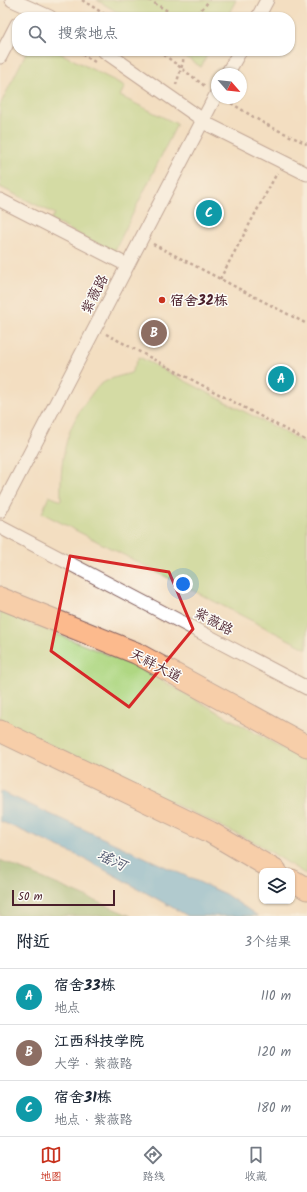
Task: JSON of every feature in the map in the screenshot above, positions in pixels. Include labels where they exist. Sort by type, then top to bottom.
[{"type":"main road","name":"天祥大道","points":[[0,598],[136,653],[307,746]]},
{"type":"main road","points":[[0,731],[210,832],[271,868]]},
{"type":"main road","points":[[295,882],[307,889]]},
{"type":"street","points":[[12,0],[23,12]]},
{"type":"street","points":[[261,12],[267,0]]},
{"type":"street","points":[[0,57],[12,34]]},
{"type":"street","points":[[111,56],[203,120],[205,123],[307,174]]},
{"type":"street","points":[[230,68],[237,56]]},
{"type":"street","name":"紫薇路","points":[[1,506],[203,120],[213,104]]},
{"type":"street","points":[[0,200],[127,265]]},
{"type":"street","name":"紫薇路","points":[[0,527],[307,688]]},
{"type":"path","points":[[82,0],[101,12]]},
{"type":"path","points":[[149,0],[169,12]]},
{"type":"path","points":[[198,12],[209,0]]},
{"type":"path","points":[[166,56],[211,89]]},
{"type":"path","points":[[172,98],[182,68],[183,56]]},
{"type":"path","points":[[233,104],[265,124],[307,144]]},
{"type":"path","points":[[220,279],[283,162]]},
{"type":"path","points":[[142,238],[307,324]]},
{"type":"path","points":[[95,328],[307,440]]},
{"type":"highlighted area","points":[[70,556],[169,572],[193,629],[129,707],[51,651]]},
{"type":"green space","points":[[97,0],[236,0],[230,12],[117,12]]},
{"type":"green space","points":[[24,56],[66,56],[125,86],[120,96],[177,124],[114,252],[50,220],[55,214],[0,187],[0,105]]},
{"type":"green space","points":[[184,56],[206,56],[201,67]]},
{"type":"green space","points":[[139,357],[307,444],[307,649],[42,513],[49,496],[61,501],[61,473],[65,447],[80,411],[98,386],[111,379],[131,373]]},
{"type":"green space","points":[[0,611],[138,667],[307,762],[307,875],[258,844],[0,721]]},
{"type":"green space","points":[[0,860],[131,916],[0,916]]},
{"type":"water","name":"瑶河","points":[[0,791],[225,894],[258,916],[188,916],[83,858],[0,821]]},
{"type":"place","name":"宿舍31栋","points":[[209,213]]},
{"type":"place","name":"宿舍32栋","points":[[162,300]]},
{"type":"place","name":"江西科技学院","points":[[154,333]]},
{"type":"place","name":"宿舍33栋","points":[[281,379]]}]
